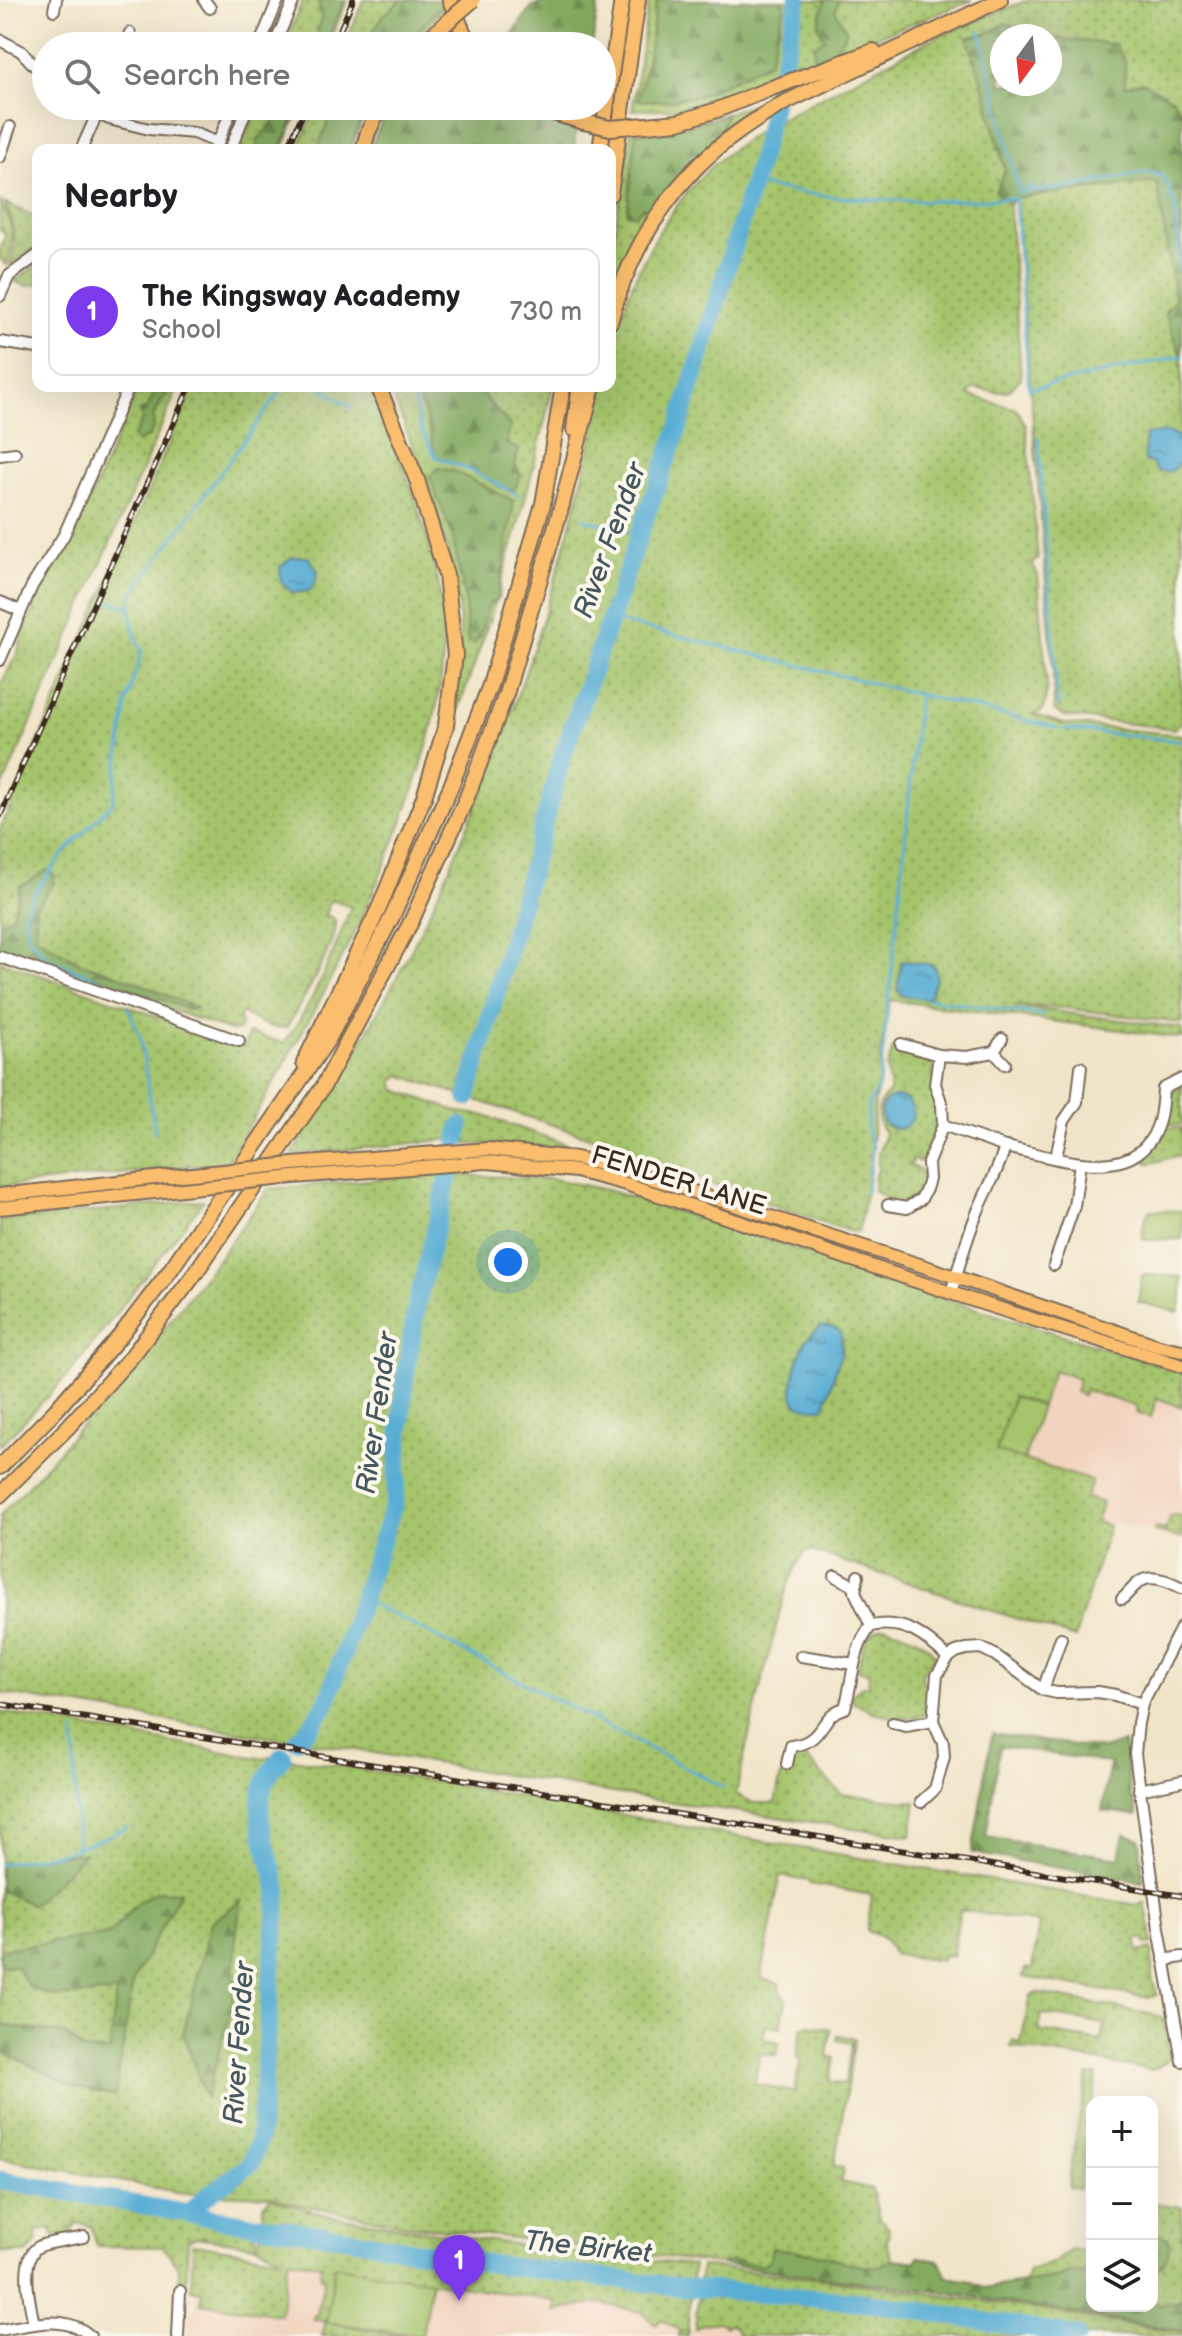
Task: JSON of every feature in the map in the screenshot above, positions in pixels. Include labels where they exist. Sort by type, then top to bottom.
[{"type":"highway","points":[[450,0],[463,32]]},
{"type":"highway","points":[[436,32],[473,0]]},
{"type":"highway","points":[[616,41],[622,0]]},
{"type":"highway","points":[[616,152],[638,0]]},
{"type":"highway","points":[[577,120],[610,128],[678,122],[717,110],[1000,0]]},
{"type":"highway","points":[[616,304],[626,275],[650,227],[670,199],[694,169],[756,119],[1000,0]]},
{"type":"highway","points":[[365,144],[374,120]]},
{"type":"highway","points":[[601,144],[604,120]]},
{"type":"highway","points":[[281,1110],[380,906],[424,797],[446,725],[454,669],[446,575],[417,480],[380,392]]},
{"type":"highway","points":[[0,1467],[56,1410],[120,1336],[169,1272],[329,1038],[393,915],[451,786],[490,685],[543,504],[562,392]]},
{"type":"highway","points":[[561,508],[579,392]]},
{"type":"highway","points":[[0,1495],[68,1427],[132,1356],[191,1279],[323,1087],[411,922],[467,797],[506,694],[591,392]]},
{"type":"main road","name":"FENDER LANE","points":[[0,1208],[183,1189],[293,1170],[488,1149],[576,1158],[632,1172],[1182,1351]]},
{"type":"main road","name":"FENDER LANE","points":[[0,1195],[182,1175],[293,1170],[487,1162],[576,1171],[626,1184],[951,1293],[1182,1366]]},
{"type":"street","points":[[265,32],[278,0]]},
{"type":"street","points":[[280,32],[294,0]]},
{"type":"street","points":[[0,40],[21,51],[32,63]]},
{"type":"street","points":[[84,144],[94,120]]},
{"type":"street","points":[[113,120],[149,129],[194,133],[213,144]]},
{"type":"street","points":[[217,144],[227,120]]},
{"type":"street","points":[[232,144],[242,120]]},
{"type":"street","points":[[0,157],[10,127]]},
{"type":"street","points":[[0,296],[9,276],[32,259]]},
{"type":"street","points":[[0,342],[32,347]]},
{"type":"street","points":[[0,660],[41,569],[64,535],[126,392]]},
{"type":"street","points":[[0,455],[15,453]]},
{"type":"street","points":[[0,602],[21,611]]},
{"type":"street","points":[[0,957],[239,1041]]},
{"type":"street","points":[[901,1044],[939,1055],[967,1057],[994,1052],[1002,1039]]},
{"type":"street","points":[[994,1052],[1005,1064]]},
{"type":"street","points":[[888,1205],[907,1208],[921,1199],[929,1179],[928,1163],[943,1125],[942,1105],[935,1084],[939,1055]]},
{"type":"street","points":[[1056,1157],[1064,1121],[1077,1102],[1081,1067]]},
{"type":"street","points":[[1153,1079],[1163,1089]]},
{"type":"street","points":[[1163,1089],[1182,1079]]},
{"type":"street","points":[[943,1125],[1005,1147],[1080,1163],[1112,1164],[1140,1152],[1157,1129],[1163,1089]]},
{"type":"street","points":[[951,1293],[980,1205],[997,1174],[1005,1147]]},
{"type":"street","points":[[1054,1265],[1074,1206],[1080,1163]]},
{"type":"street","points":[[835,1576],[857,1581],[855,1592],[871,1626]]},
{"type":"street","points":[[1122,1599],[1138,1582],[1148,1578],[1167,1581],[1182,1588]]},
{"type":"street","points":[[871,1626],[900,1625],[913,1630],[948,1658]]},
{"type":"street","points":[[845,1708],[862,1638],[871,1626]]},
{"type":"street","points":[[1181,2057],[1135,1754],[1142,1704],[1178,1647],[1182,1626]]},
{"type":"street","points":[[1043,1690],[1061,1638]]},
{"type":"street","points":[[921,1802],[932,1794],[944,1757],[943,1743],[933,1721],[937,1675],[948,1658],[966,1649],[981,1648],[995,1655],[1043,1690],[1057,1693],[1098,1692],[1142,1704]]},
{"type":"street","points":[[801,1656],[854,1664]]},
{"type":"street","points":[[780,1741],[791,1746],[816,1736],[835,1710],[845,1708],[859,1712]]},
{"type":"street","points":[[893,1723],[906,1726],[933,1721]]},
{"type":"street","points":[[787,1764],[791,1746]]},
{"type":"street","points":[[1139,1790],[1182,1781]]},
{"type":"street","points":[[932,1794],[942,1803]]},
{"type":"street","points":[[1164,1960],[1182,1957]]},
{"type":"street","points":[[34,2324],[28,2291],[29,2261],[33,2253],[38,2247],[84,2237]]},
{"type":"street","points":[[178,2336],[180,2291]]},
{"type":"street","points":[[0,2330],[63,2322],[90,2336]]},
{"type":"shaded area","points":[[855,1265],[974,1307],[1182,1372],[1182,1541],[1112,1522],[1075,1638],[850,1306]]},
{"type":"shaded area","points":[[193,2244],[537,2299],[575,2299],[600,2303],[678,2317],[688,2327],[695,2329],[719,2317],[728,2318],[741,2335],[187,2336],[188,2316],[196,2310],[198,2291],[191,2289]]},
{"type":"green space","points":[[303,0],[348,0],[333,32],[290,32]]},
{"type":"green space","points":[[318,0],[345,0],[330,32],[318,32],[321,19]]},
{"type":"green space","points":[[364,0],[445,0],[447,6],[422,32],[350,32]]},
{"type":"green space","points":[[401,0],[440,0],[441,6],[416,32],[372,32],[383,16]]},
{"type":"green space","points":[[553,0],[599,0],[594,32],[514,32],[532,6]]},
{"type":"green space","points":[[649,0],[973,0],[719,97],[674,109],[632,110]]},
{"type":"green space","points":[[657,0],[780,0],[785,6],[769,62],[702,95],[665,101],[637,100]]},
{"type":"green space","points":[[825,0],[839,0],[835,10],[847,32],[830,56],[814,61],[814,45],[825,39],[818,26]]},
{"type":"green space","points":[[1028,0],[1182,0],[1182,721],[1175,729],[1062,716],[1054,710],[1015,199],[1009,204],[1021,378],[1010,390],[995,392],[974,388],[968,395],[1017,409],[1026,426],[1038,559],[1032,564],[1038,575],[1047,686],[1041,712],[1031,714],[1064,724],[1182,735],[1182,1023],[1065,1008],[1013,1006],[1182,1028],[1182,1038],[890,1000],[875,1100],[870,1170],[858,1232],[712,1184],[605,1142],[400,1075],[393,1082],[396,1090],[566,1144],[569,1150],[465,1144],[465,1138],[292,1155],[351,1060],[405,962],[451,864],[493,763],[530,660],[568,535],[603,392],[616,392],[616,339],[638,271],[669,217],[687,193],[736,146],[770,124],[938,36]],"holes":[[[753,185],[680,431],[578,717],[546,818],[469,1097],[465,1095],[504,948],[574,710],[677,431],[719,286]]]},
{"type":"green space","points":[[453,24],[458,32],[445,32]]},
{"type":"green space","points":[[988,33],[990,96],[1062,96],[1062,39],[1114,44],[1125,61],[1125,86],[1143,82],[1173,99],[1182,115],[1182,359],[1165,311],[1175,300],[1157,182],[1016,198],[1009,203],[995,191],[1005,171],[983,85],[967,38]]},
{"type":"green space","points":[[771,96],[773,100],[674,184],[644,224],[616,286],[616,223],[630,133],[667,129],[737,110]]},
{"type":"green space","points":[[727,114],[716,141],[652,213],[643,207],[636,215],[627,213],[636,133],[692,125]]},
{"type":"green space","points":[[252,120],[295,120],[285,144],[242,144]]},
{"type":"green space","points":[[273,120],[294,120],[283,144],[257,144],[258,140]]},
{"type":"green space","points":[[311,120],[363,120],[353,144],[300,144]]},
{"type":"green space","points":[[329,120],[361,120],[352,144],[319,144]]},
{"type":"green space","points":[[383,120],[560,120],[576,125],[574,144],[372,144]]},
{"type":"green space","points":[[0,201],[8,216],[11,232],[7,265],[0,259],[6,233],[0,230]]},
{"type":"green space","points":[[5,203],[32,215],[32,250],[10,265],[14,248],[11,219]]},
{"type":"green space","points":[[32,268],[32,285],[25,286],[15,281]]},
{"type":"green space","points":[[136,392],[176,392],[0,793],[0,686],[18,652],[22,633],[49,574],[72,540]]},
{"type":"green space","points":[[155,392],[166,392],[167,396],[154,413],[150,436],[136,442],[133,437],[142,420],[140,411],[148,408]]},
{"type":"green space","points":[[191,392],[374,392],[419,510],[439,587],[444,640],[439,692],[428,743],[412,794],[374,890],[329,982],[228,1162],[0,1187],[0,961],[244,1047],[249,1033],[284,1043],[314,995],[351,907],[331,900],[325,914],[335,920],[330,944],[287,1027],[264,1024],[242,1013],[239,1017],[241,1026],[231,1031],[0,950],[0,829]]},
{"type":"green space","points":[[391,392],[552,392],[510,555],[454,720],[459,662],[458,603],[447,547]]},
{"type":"green space","points":[[416,392],[481,392],[511,426],[506,444],[519,449],[515,465],[521,475],[514,490],[502,488],[474,472],[436,457]]},
{"type":"green space","points":[[440,468],[456,472],[514,501],[498,600],[489,604],[480,636],[474,644],[467,640],[465,600],[452,534],[429,476]]},
{"type":"green space","points":[[47,870],[55,876],[53,884],[36,907],[36,936],[76,961],[137,982],[196,1008],[189,1010],[108,980],[0,950],[0,922],[12,916],[20,887]]},
{"type":"green space","points":[[893,1048],[919,1052],[932,1059],[939,1117],[924,1159],[919,1162],[913,1159],[910,1166],[921,1170],[926,1180],[924,1185],[917,1195],[903,1202],[889,1200],[874,1191],[878,1154],[885,1133],[878,1111],[890,1092],[887,1068]]},
{"type":"green space","points":[[1182,1086],[1182,1125],[1163,1124],[1167,1096]]},
{"type":"green space","points":[[1164,1128],[1182,1128],[1182,1155],[1147,1163],[1145,1156]]},
{"type":"green space","points":[[447,1173],[407,1330],[389,1502],[325,1701],[292,1741],[0,1693],[0,1515],[153,1342],[268,1189]]},
{"type":"green space","points":[[454,1175],[554,1179],[607,1190],[1182,1372],[1182,1407],[1157,1398],[1151,1417],[1136,1413],[1137,1407],[1085,1390],[1083,1395],[1075,1392],[1079,1379],[1053,1370],[1041,1406],[1013,1397],[996,1451],[1092,1481],[1086,1498],[1102,1503],[1096,1522],[1109,1526],[1075,1638],[812,1551],[806,1551],[799,1561],[781,1607],[736,1794],[753,1803],[775,1803],[780,1779],[798,1750],[841,1794],[916,1802],[911,1836],[650,1799],[302,1741],[334,1695],[391,1525],[399,1482],[411,1359],[424,1291]],"holes":[[[842,1350],[824,1408],[804,1406],[795,1399]]]},
{"type":"green space","points":[[204,1200],[68,1375],[0,1446],[0,1221]]},
{"type":"green space","points":[[1151,1210],[1182,1211],[1182,1239],[1144,1240],[1144,1224]]},
{"type":"green space","points":[[839,1248],[926,1272],[924,1278]]},
{"type":"green space","points":[[1142,1275],[1182,1277],[1178,1312],[1138,1302]]},
{"type":"green space","points":[[978,1290],[1182,1357],[1182,1360],[1042,1317],[1027,1308]]},
{"type":"green space","points":[[1013,1397],[1041,1406],[1024,1460],[996,1451]]},
{"type":"green space","points":[[1169,1516],[1182,1516],[1182,1538],[1154,1532],[1155,1528],[1166,1530]]},
{"type":"green space","points":[[886,1627],[919,1640],[936,1656],[922,1675],[928,1686],[932,1683],[929,1712],[920,1716],[890,1717],[852,1701],[852,1695],[862,1686],[868,1686],[869,1673],[858,1670],[864,1642],[872,1633]]},
{"type":"green space","points":[[0,1712],[264,1759],[270,1756],[463,1786],[828,1853],[1137,1905],[1145,1903],[1153,1943],[1146,1944],[1144,1938],[1136,1940],[1139,1952],[1152,1949],[1152,1978],[1157,1995],[1149,1998],[1023,1977],[1025,1969],[1032,1969],[1039,1923],[960,1910],[952,1956],[943,1955],[941,1961],[893,1954],[883,1938],[867,1931],[872,1895],[780,1876],[761,1979],[780,1983],[786,2001],[781,2027],[766,2025],[763,2039],[779,2042],[777,2056],[760,2053],[754,2084],[794,2092],[801,2059],[797,2057],[802,2028],[809,2025],[831,2029],[827,2056],[834,2058],[830,2082],[845,2084],[852,2043],[837,2040],[838,2035],[855,2039],[834,2166],[843,2168],[841,2182],[872,2189],[879,2219],[889,2227],[887,2245],[893,2259],[917,2262],[918,2257],[939,2260],[947,2277],[970,2281],[985,2288],[1024,2282],[1029,2270],[1053,2263],[1072,2249],[1086,2252],[1086,2312],[1158,2312],[1158,2204],[1182,2207],[1182,2331],[951,2293],[408,2225],[268,2196],[182,2193],[0,2158]]},
{"type":"green space","points":[[992,1734],[1103,1749],[1124,1742],[1131,1799],[1134,1800],[1137,1815],[1102,1811],[1110,1763],[1000,1746],[986,1837],[1119,1858],[1124,1834],[1140,1839],[1143,1882],[972,1853]]},
{"type":"green space","points":[[86,1852],[33,1905],[0,1890],[0,1863]]},
{"type":"green space","points":[[157,1891],[180,1892],[133,1981],[115,2096],[74,2087],[0,2050],[0,2025],[65,2034],[84,2050],[110,2051],[116,1992],[59,1997],[30,1989],[16,1966],[0,1966],[0,1949],[110,1934],[137,1903]]},
{"type":"green space","points":[[241,1901],[233,2003],[206,2098],[183,2034],[211,1922]]},
{"type":"green space","points":[[1036,1993],[1160,2016],[1164,2021],[1170,2056],[1165,2063],[1152,2070],[1011,2047],[1013,2041],[1021,2043],[1030,1996]],"holes":[[[1041,2014],[1104,2024],[1102,2041],[1039,2031]]]},
{"type":"green space","points":[[1088,2075],[1097,2075],[1094,2096],[1086,2096],[1086,2145],[1079,2189],[1069,2187]]},
{"type":"green space","points":[[0,2184],[257,2228],[255,2245],[195,2237],[188,2240],[186,2289],[179,2288],[179,2267],[163,2247],[97,2246],[91,2226],[77,2223],[67,2236],[53,2236],[50,2228],[35,2233],[37,2241],[28,2253],[0,2252]]},
{"type":"green space","points":[[270,2198],[326,2215],[617,2258],[693,2265],[687,2336],[678,2336],[681,2331],[661,2319],[656,2325],[642,2312],[600,2303],[555,2311],[556,2301],[335,2266],[326,2322],[313,2319],[317,2315],[324,2278],[320,2276],[322,2265],[288,2259],[280,2315],[201,2303],[202,2291],[191,2289],[193,2244],[282,2258],[257,2245],[262,2230],[335,2237],[263,2221],[263,2206]],"holes":[[[404,2247],[562,2272],[497,2265]]]},
{"type":"green space","points":[[1158,2234],[1169,2239],[1164,2262],[1158,2268]]},
{"type":"green space","points":[[772,2248],[818,2254],[865,2266],[884,2264],[893,2259],[917,2262],[918,2257],[939,2260],[947,2277],[970,2281],[985,2288],[1057,2278],[1074,2271],[1086,2274],[1086,2312],[1158,2312],[1158,2303],[1182,2301],[1182,2331],[951,2293],[721,2264],[732,2261],[762,2265],[770,2259]]},
{"type":"green space","points":[[335,2266],[431,2281],[422,2336],[326,2322]]},
{"type":"green space","points":[[701,2266],[1003,2304],[1182,2333],[1182,2336],[740,2336],[730,2323],[726,2327],[718,2322],[704,2324],[695,2329]]},
{"type":"green space","points":[[326,2322],[405,2336],[322,2336]]},
{"type":"water","points":[[1167,432],[1181,437],[1182,460],[1172,471],[1158,472],[1152,463],[1145,461],[1145,435]]},
{"type":"water","points":[[292,557],[308,557],[318,571],[309,591],[293,593],[281,582],[280,567]]},
{"type":"water","points":[[902,961],[934,965],[937,978],[928,999],[906,997],[897,991]]},
{"type":"water","points":[[897,1097],[908,1102],[913,1113],[908,1124],[897,1129],[886,1124],[881,1113],[886,1102]]},
{"type":"water","points":[[821,1326],[841,1332],[842,1350],[824,1408],[805,1407],[795,1400],[795,1372],[807,1339]]},
{"type":"waterway","name":"River Fender","points":[[467,1098],[561,761],[679,427],[760,159],[798,0]]},
{"type":"waterway","points":[[980,31],[1019,192],[1026,193],[1028,186],[1034,191],[1070,187],[1149,172],[1164,177],[1175,205],[1182,293]]},
{"type":"waterway","points":[[753,184],[818,195],[884,200],[1015,198],[1029,389],[1182,356]]},
{"type":"waterway","points":[[108,984],[49,959],[27,936],[25,913],[32,896],[65,852],[113,802],[127,701],[142,651],[132,622],[133,593],[280,392]]},
{"type":"waterway","points":[[329,392],[352,408]]},
{"type":"waterway","points":[[412,392],[420,427],[436,457],[519,495]]},
{"type":"waterway","points":[[1038,437],[1058,706]]},
{"type":"waterway","points":[[584,519],[640,534]]},
{"type":"waterway","points":[[111,601],[129,608]]},
{"type":"waterway","points":[[612,620],[1057,728]]},
{"type":"waterway","points":[[866,1193],[873,1147],[867,1131],[868,1106],[879,1086],[919,694]]},
{"type":"waterway","points":[[1064,729],[1182,741]]},
{"type":"waterway","points":[[928,999],[1043,1015]]},
{"type":"waterway","points":[[128,1008],[140,1036],[155,1132]]},
{"type":"waterway","name":"River Fender","points":[[457,1140],[461,1126]]},
{"type":"waterway","name":"River Fender","points":[[297,1740],[327,1702],[395,1501],[405,1378],[417,1304],[449,1173]]},
{"type":"waterway","points":[[363,1599],[723,1787]]},
{"type":"waterway","points":[[74,1731],[77,1847]]},
{"type":"waterway","name":"River Fender","points":[[188,2214],[205,2197],[251,2164],[259,2140],[278,1892],[263,1834],[260,1805],[268,1776],[283,1756]]},
{"type":"waterway","points":[[0,1864],[62,1853],[127,1827]]},
{"type":"waterway","name":"The Birket","points":[[0,2180],[497,2265],[689,2288],[864,2302],[1077,2336]]},
{"type":"railway","points":[[339,32],[353,0]]},
{"type":"railway","points":[[290,144],[300,120]]},
{"type":"railway","points":[[0,816],[187,392]]},
{"type":"railway","points":[[0,1704],[1182,1896]]},
{"type":"place","name":"The Kingsway Academy","points":[[459,2301]]}]
